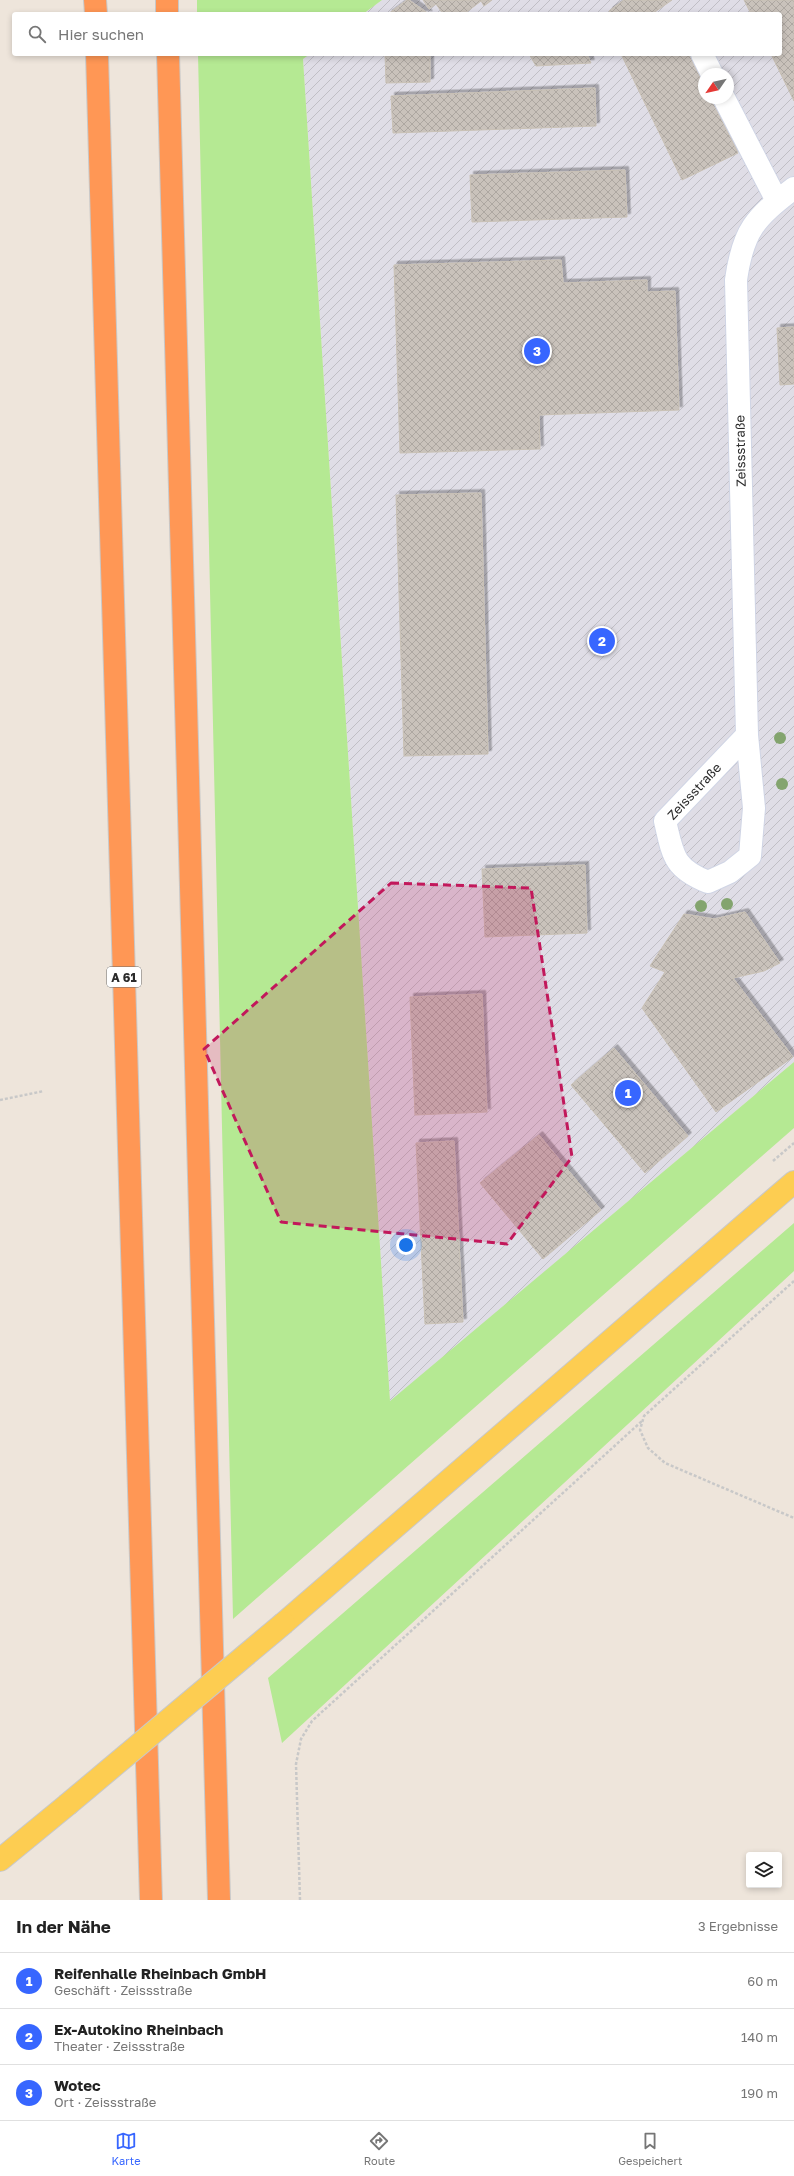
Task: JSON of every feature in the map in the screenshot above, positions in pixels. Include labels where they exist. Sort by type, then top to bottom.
[{"type":"highway","points":[[96,0],[96,12]]},
{"type":"highway","points":[[167,0],[167,12]]},
{"type":"highway","name":"A 61","points":[[97,56],[151,1900]]},
{"type":"highway","points":[[168,56],[219,1900]]},
{"type":"main road","points":[[0,1860],[284,1623],[794,1182]]},
{"type":"street","points":[[703,56],[709,68]]},
{"type":"street","points":[[727,104],[776,201]]},
{"type":"street","name":"Zeissstraße","points":[[747,735],[665,821],[671,844],[680,866],[693,876],[708,882],[730,872],[750,856],[754,808],[747,735],[736,280],[739,257],[748,234],[760,216],[776,201],[794,188]]},
{"type":"path","points":[[0,1100],[44,1091]]},
{"type":"path","points":[[794,1281],[644,1416],[640,1430],[648,1448],[665,1463],[794,1518]]},
{"type":"path","points":[[300,1900],[296,1764],[301,1739],[312,1721],[642,1422]]},
{"type":"highlighted area","points":[[391,883],[531,888],[572,1157],[507,1244],[281,1222],[204,1049]]},
{"type":"shaded area","points":[[382,0],[794,0],[794,1062],[390,1402],[303,59],[307,56],[782,56],[782,12],[366,12]]},
{"type":"green space","points":[[197,0],[382,0],[366,12],[197,12]]},
{"type":"green space","points":[[198,56],[307,56],[303,59],[390,1401],[794,1062],[794,1128],[233,1619]]},
{"type":"green space","points":[[794,1223],[794,1271],[282,1743],[268,1678]]},
{"type":"building","points":[[409,0],[426,12],[391,12]]},
{"type":"building","points":[[423,0],[492,0],[484,6],[481,1],[467,12],[442,12],[436,4],[429,9]]},
{"type":"building","points":[[624,0],[672,0],[655,12],[609,11]]},
{"type":"building","points":[[744,0],[794,0],[794,101],[772,56],[782,56],[782,12],[750,12]]},
{"type":"building","points":[[385,56],[430,56],[430,82],[386,83]]},
{"type":"building","points":[[530,56],[588,56],[591,63],[536,66]]},
{"type":"building","points":[[622,56],[690,56],[698,73],[698,104],[714,104],[738,153],[682,180]]},
{"type":"building","points":[[595,88],[596,126],[393,133],[391,96]]},
{"type":"building","points":[[625,170],[627,217],[472,222],[470,175]]},
{"type":"building","points":[[561,260],[563,283],[647,280],[647,292],[675,291],[679,410],[539,415],[540,449],[400,453],[394,265]]},
{"type":"building","points":[[794,327],[794,384],[780,385],[777,328]]},
{"type":"building","points":[[481,493],[488,754],[404,756],[396,495]]},
{"type":"building","points":[[585,865],[587,933],[485,937],[482,869]]},
{"type":"building","points":[[745,912],[780,963],[764,971],[733,978],[793,1057],[716,1112],[642,1008],[665,972],[650,966],[684,914],[714,919]]},
{"type":"building","points":[[482,994],[487,1112],[415,1115],[410,997]]},
{"type":"building","points":[[614,1048],[688,1136],[645,1173],[571,1085]]},
{"type":"building","points":[[539,1135],[601,1210],[543,1259],[480,1183]]},
{"type":"building","points":[[454,1141],[463,1322],[425,1324],[416,1143]]},
{"type":"place","name":"Wotec","points":[[537,351]]},
{"type":"place","name":"Ex-Autokino Rheinbach","points":[[602,641]]},
{"type":"place","name":"Reifenhalle Rheinbach GmbH","points":[[628,1093]]}]
